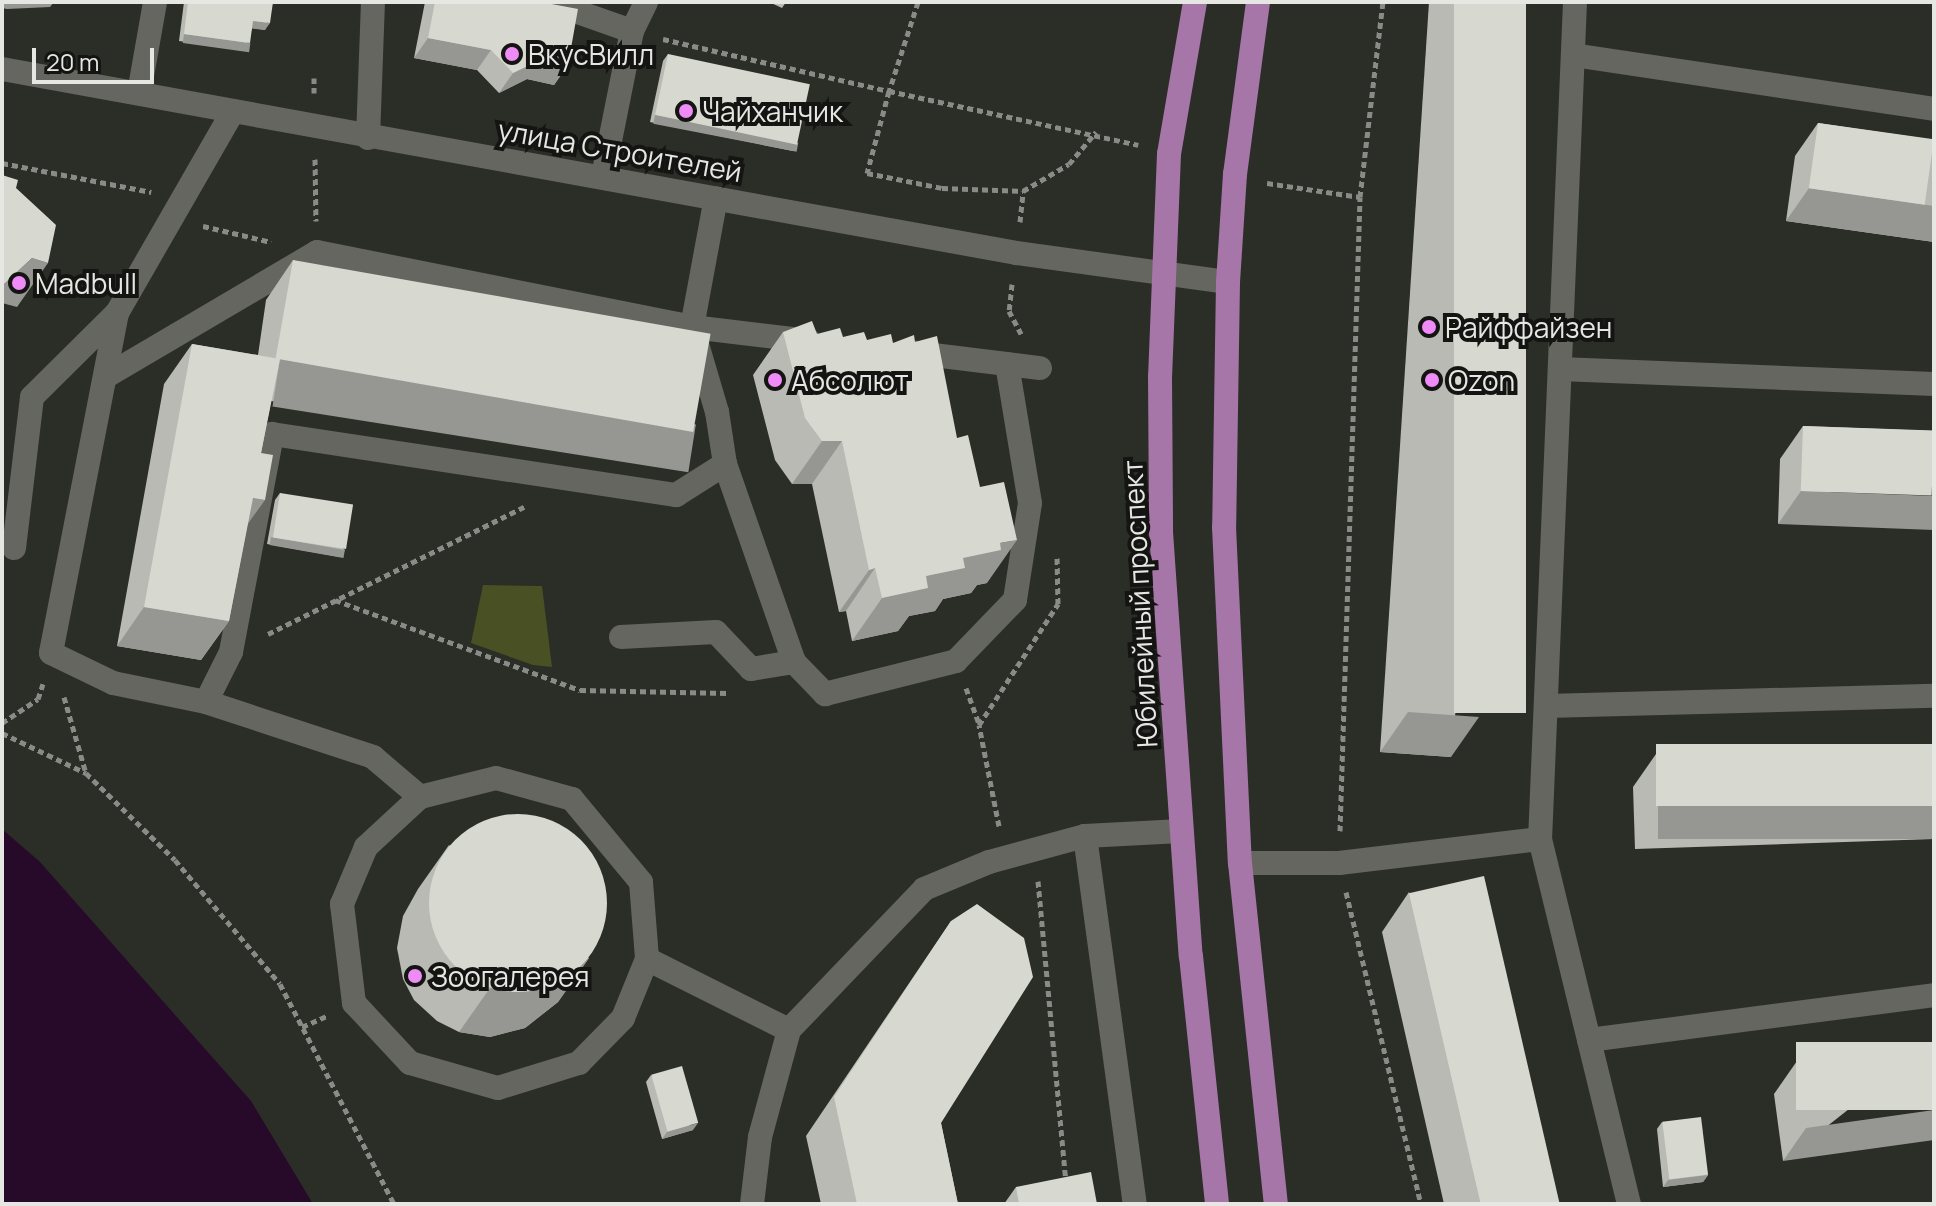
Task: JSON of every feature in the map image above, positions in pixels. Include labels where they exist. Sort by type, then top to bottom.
[{"type":"main road","name":"Юбилейный проспект","points":[[1195,2],[1169,154],[1160,377],[1161,532],[1181,831],[1217,1204]]},
{"type":"main road","points":[[1258,2],[1235,174],[1228,282],[1224,527],[1240,863],[1276,1204]]},
{"type":"street","points":[[139,93],[155,2]]},
{"type":"street","points":[[368,138],[373,2]]},
{"type":"street","points":[[549,2],[632,31]]},
{"type":"street","points":[[603,176],[632,31],[646,2]]},
{"type":"street","points":[[1575,2],[1540,839],[1629,1204]]},
{"type":"street","points":[[1573,55],[1934,109]]},
{"type":"street","name":"улица Строителей","points":[[2,69],[368,138],[603,176],[1016,253],[1228,282]]},
{"type":"street","points":[[14,548],[32,397],[117,313],[233,111]]},
{"type":"street","points":[[716,198],[692,327],[717,412],[725,464],[794,662],[825,694],[956,661],[1015,600],[1030,503],[1007,364]]},
{"type":"street","points":[[105,377],[317,252],[692,327],[830,343]]},
{"type":"street","points":[[117,313],[51,653],[113,683],[206,702],[373,757],[420,797]]},
{"type":"street","points":[[891,350],[1040,368]]},
{"type":"street","points":[[1560,369],[1934,384]]},
{"type":"street","points":[[206,702],[231,652],[272,434],[676,495],[725,464]]},
{"type":"street","points":[[621,637],[716,632],[751,669],[794,662]]},
{"type":"street","points":[[1546,706],[1934,696]]},
{"type":"street","points":[[496,778],[572,799],[641,882],[647,959],[623,1018],[579,1063],[498,1088],[410,1063],[354,1003],[342,904],[366,847],[420,797],[496,778]]},
{"type":"street","points":[[752,1204],[760,1137],[789,1030],[924,889],[1035,849],[1085,836],[1181,831]]},
{"type":"street","points":[[1085,836],[1135,1204]]},
{"type":"street","points":[[1240,863],[1339,863],[1540,839]]},
{"type":"street","points":[[647,959],[789,1030]]},
{"type":"street","points":[[1589,1040],[1934,995]]},
{"type":"path","points":[[918,2],[867,173],[942,188],[1023,191],[1069,164],[1096,132]]},
{"type":"path","points":[[1383,2],[1360,197],[1339,863],[1421,1204]]},
{"type":"path","points":[[632,31],[889,91],[1096,132],[1169,154]]},
{"type":"path","points":[[2,163],[149,191],[173,219],[317,252],[314,78]]},
{"type":"path","points":[[1235,174],[1287,190],[1360,197]]},
{"type":"path","points":[[1023,191],[1009,311],[1040,368]]},
{"type":"path","points":[[231,652],[579,480]]},
{"type":"path","points":[[1057,545],[1058,604],[979,725],[998,826],[1035,849],[1068,1194]]},
{"type":"path","points":[[335,600],[580,690],[733,693]]},
{"type":"path","points":[[2,723],[38,699],[51,653]]},
{"type":"path","points":[[51,653],[86,773]]},
{"type":"path","points":[[2,733],[86,773],[175,860],[280,984],[394,1204]]},
{"type":"green space","points":[[483,585],[542,586],[552,667],[533,665],[471,643]]},
{"type":"shaded area","points":[[2,829],[40,862],[251,1101],[313,1204],[2,1204]]},
{"type":"building","points":[[188,2],[273,2],[270,23],[253,21],[250,43],[184,34]]},
{"type":"building","points":[[435,2],[541,2],[578,9],[568,65],[540,60],[513,73],[491,50],[428,38]]},
{"type":"building","points":[[1454,2],[1526,2],[1526,713],[1454,713]]},
{"type":"building","points":[[668,54],[810,84],[797,145],[655,115]]},
{"type":"building","points":[[1818,123],[1934,139],[1925,205],[1809,188]]},
{"type":"building","points":[[2,175],[18,180],[16,188],[56,225],[48,263],[32,258],[2,286]]},
{"type":"building","points":[[293,260],[711,334],[693,432],[276,358]]},
{"type":"building","points":[[812,321],[817,334],[840,328],[843,337],[864,332],[867,340],[891,334],[893,343],[914,335],[915,342],[937,336],[957,438],[968,435],[980,487],[1004,482],[1017,540],[1000,543],[1001,550],[963,558],[965,568],[926,576],[928,588],[882,598],[875,568],[869,570],[842,441],[822,441],[805,418],[783,332]]},
{"type":"building","points":[[192,344],[280,359],[261,453],[273,455],[265,500],[253,498],[229,621],[144,607]]},
{"type":"building","points":[[1803,426],[1934,431],[1932,496],[1801,491]]},
{"type":"building","points":[[280,493],[353,505],[346,549],[273,537]]},
{"type":"building","points":[[1656,744],[1934,744],[1934,806],[1656,806]]},
{"type":"building","points":[[518,814],[552,821],[581,840],[600,869],[607,903],[600,937],[581,966],[552,985],[518,992],[484,985],[455,966],[436,937],[429,903],[436,869],[455,840],[484,821]]},
{"type":"building","points":[[1484,876],[1560,1203],[1481,1204],[1409,893]]},
{"type":"building","points":[[977,904],[1024,938],[1033,977],[941,1123],[958,1204],[857,1204],[834,1097],[951,921]]},
{"type":"building","points":[[1796,1042],[1934,1042],[1934,1110],[1796,1110]]},
{"type":"building","points":[[682,1066],[698,1123],[668,1132],[651,1075]]},
{"type":"building","points":[[1701,1117],[1708,1175],[1669,1179],[1662,1122]]},
{"type":"building","points":[[1091,1172],[1097,1204],[1019,1204],[1016,1187]]},
{"type":"place","name":"ВкусВилл","points":[[512,54]]},
{"type":"place","name":"Чайханчик","points":[[686,111]]},
{"type":"place","name":"Madbull","points":[[19,283]]},
{"type":"place","name":"Райффайзен","points":[[1429,327]]},
{"type":"place","name":"Абсолют","points":[[775,380]]},
{"type":"place","name":"Ozon","points":[[1432,380]]},
{"type":"place","name":"Зоогалерея","points":[[415,976]]}]
